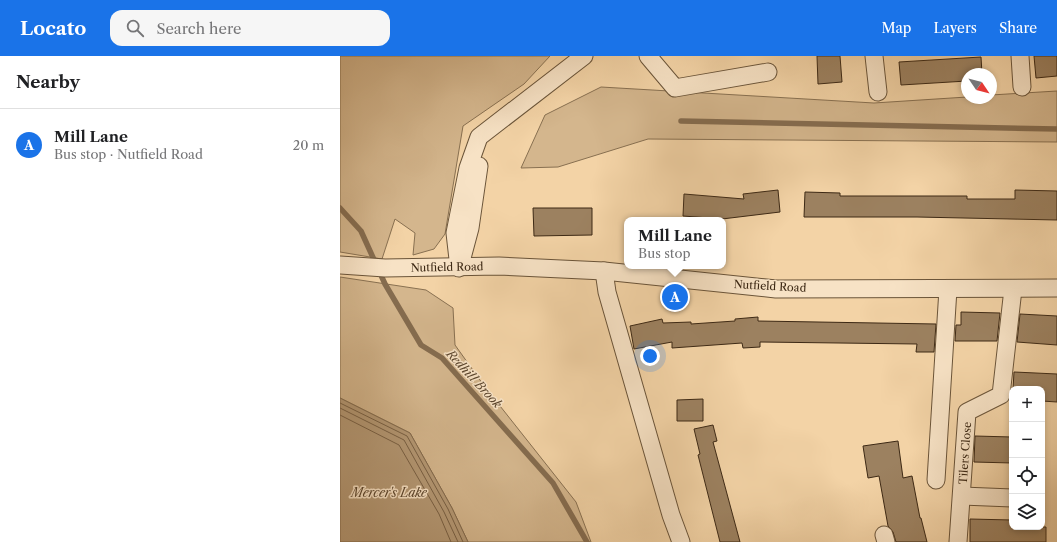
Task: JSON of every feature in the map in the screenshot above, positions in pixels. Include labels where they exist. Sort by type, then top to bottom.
[{"type":"street","points":[[459,268],[455,234],[468,168],[479,137],[584,56]]},
{"type":"street","points":[[648,56],[675,88],[768,72]]},
{"type":"street","points":[[874,56],[878,92]]},
{"type":"street","points":[[1020,56],[1022,87]]},
{"type":"street","name":"Nutfield Road","points":[[340,265],[378,268],[459,268],[499,266],[604,271],[776,289],[1057,288]]},
{"type":"street","points":[[604,271],[609,300],[671,515],[681,542]]},
{"type":"street","points":[[936,480],[948,289]]},
{"type":"street","name":"Tilers Close","points":[[958,542],[967,412],[1002,395],[1013,289]]},
{"type":"street","points":[[962,496],[1009,498]]},
{"type":"shaded area","points":[[340,56],[550,56],[524,84],[463,126],[445,234],[434,249],[413,255],[415,233],[395,219],[382,259],[340,252]]},
{"type":"shaded area","points":[[601,87],[874,103],[961,97],[961,104],[997,104],[997,95],[1057,91],[1057,142],[648,139],[558,167],[521,168],[545,115]]},
{"type":"shaded area","points":[[340,277],[426,290],[453,308],[455,345],[485,387],[576,502],[591,542],[468,542],[452,508],[410,433],[340,398]]},
{"type":"water","name":"Mercer's Lake","points":[[340,398],[410,433],[452,508],[468,542],[340,542]]},
{"type":"building","points":[[817,56],[840,56],[842,82],[818,84]]},
{"type":"building","points":[[1034,56],[1057,56],[1057,76],[1036,78]]},
{"type":"building","points":[[981,57],[982,68],[961,68],[961,81],[901,85],[899,62]]},
{"type":"building","points":[[778,190],[780,212],[726,219],[726,217],[683,216],[684,194],[744,199],[743,194]]},
{"type":"building","points":[[1015,190],[1057,191],[1057,220],[917,217],[804,217],[805,192],[840,193],[840,196],[967,196],[967,199],[1015,199]]},
{"type":"building","points":[[533,208],[592,208],[592,235],[534,236]]},
{"type":"building","points":[[961,312],[1000,313],[997,341],[955,341],[956,325],[961,325]]},
{"type":"building","points":[[1020,314],[1057,316],[1057,345],[1017,342]]},
{"type":"building","points":[[758,317],[758,321],[936,324],[934,352],[916,352],[917,344],[760,342],[760,347],[743,348],[742,343],[672,348],[672,342],[634,349],[630,326],[662,319],[663,323],[691,322],[691,324],[735,321],[735,319]]},
{"type":"building","points":[[1014,372],[1057,374],[1057,402],[1045,401],[1045,386],[1013,386]]},
{"type":"building","points":[[703,399],[703,421],[677,421],[677,400]]},
{"type":"building","points":[[713,425],[717,441],[713,442],[740,542],[720,542],[698,455],[700,454],[694,429]]},
{"type":"building","points":[[975,436],[1009,437],[1009,463],[974,462]]},
{"type":"building","points":[[898,441],[903,478],[912,476],[920,518],[927,542],[896,542],[893,532],[888,526],[879,476],[868,478],[863,446]]},
{"type":"building","points":[[970,519],[1009,520],[1009,530],[1045,530],[1046,527],[1046,542],[970,542]]},
{"type":"waterway","points":[[681,121],[1057,129]]},
{"type":"waterway","name":"Redhill Brook","points":[[340,208],[361,231],[385,284],[421,345],[442,358],[553,483],[587,542]]},
{"type":"place","name":"Mill Lane","points":[[675,297]]}]
